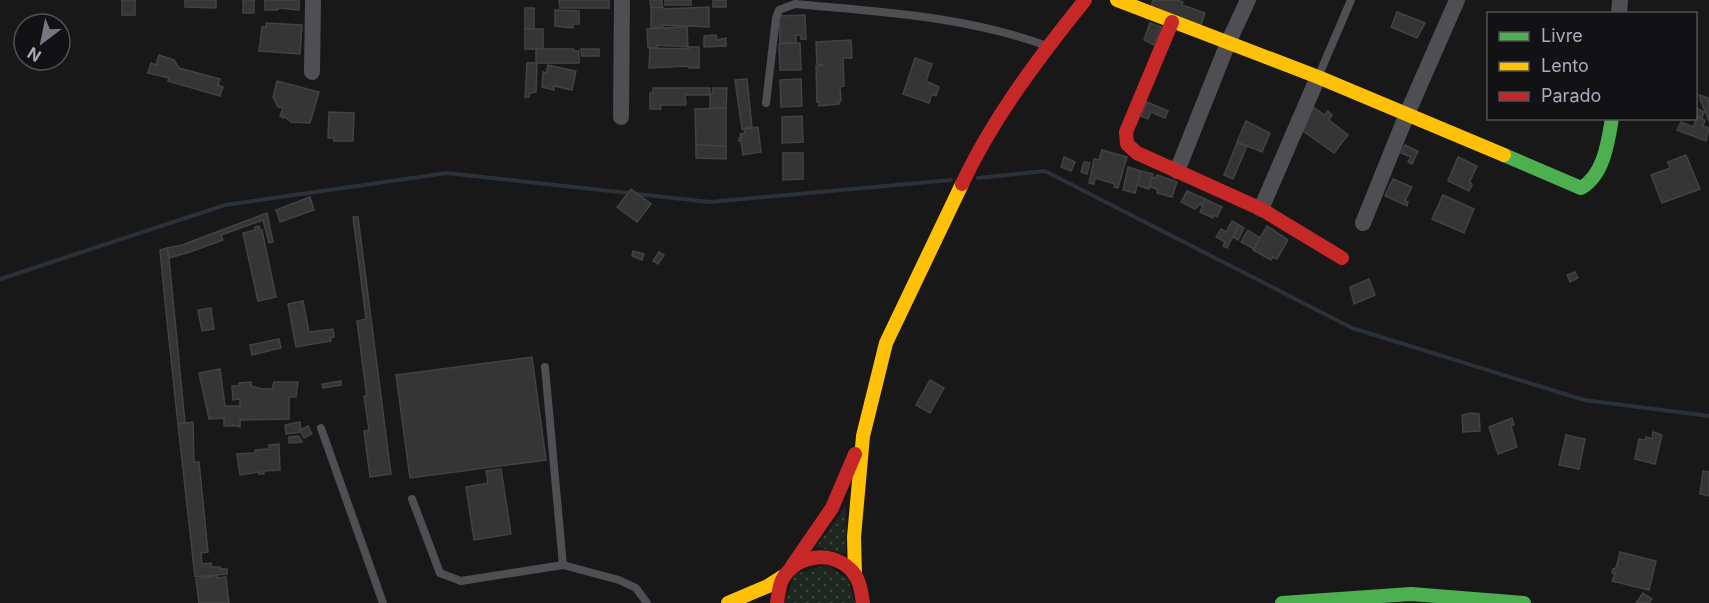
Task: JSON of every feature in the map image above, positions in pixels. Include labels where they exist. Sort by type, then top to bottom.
[{"type":"street","points":[[312,0],[312,72]]},
{"type":"street","points":[[621,117],[622,0]]},
{"type":"street","points":[[855,575],[854,537],[863,436],[886,343],[977,152],[1048,46],[1084,0]]},
{"type":"street","points":[[1117,0],[1318,77],[1581,188],[1594,179],[1610,134],[1612,120]]},
{"type":"street","points":[[1177,171],[1228,43],[1248,0]]},
{"type":"street","points":[[1363,223],[1457,0]]},
{"type":"street","points":[[1172,22],[1126,132],[1127,144],[1137,153],[1261,209],[1342,258]]},
{"type":"street","points":[[1261,209],[1318,77]]},
{"type":"street","points":[[777,603],[777,591],[782,578],[832,508],[863,436]]},
{"type":"street","points":[[792,566],[804,559],[818,556],[832,558],[845,564],[855,575],[861,587],[862,603]]},
{"type":"street","points":[[728,603],[782,578]]},
{"type":"street","points":[[1282,603],[1411,594],[1524,603]]},
{"type":"lane","points":[[1318,77],[1351,0]]},
{"type":"lane","points":[[766,103],[776,18],[779,10],[785,6],[795,4],[951,20],[1011,33],[1048,46]]},
{"type":"lane","points":[[545,367],[563,565]]},
{"type":"lane","points":[[321,428],[382,603]]},
{"type":"lane","points":[[412,499],[440,573],[461,581],[563,565],[636,588],[647,603]]},
{"type":"shaded area","points":[[846,506],[846,554],[816,547]]},
{"type":"shaded area","points":[[827,565],[848,579],[855,603],[784,603],[795,574]]},
{"type":"building","points":[[122,0],[135,0],[135,15],[122,15]]},
{"type":"building","points":[[185,0],[216,0],[216,8],[185,7]]},
{"type":"building","points":[[243,0],[254,0],[254,13],[243,13]]},
{"type":"building","points":[[265,0],[299,0],[299,10],[278,8],[278,10],[265,10]]},
{"type":"building","points":[[559,0],[609,0],[609,8],[560,8]]},
{"type":"building","points":[[650,0],[662,0],[662,7],[651,8]]},
{"type":"building","points":[[665,0],[691,0],[691,5],[665,5]]},
{"type":"building","points":[[713,0],[726,0],[726,7],[713,7]]},
{"type":"building","points":[[1153,0],[1177,0],[1183,2],[1182,5],[1205,13],[1201,25],[1151,7]]},
{"type":"building","points":[[663,7],[663,9],[709,7],[709,27],[663,25],[663,27],[651,28],[651,8]]},
{"type":"building","points":[[525,8],[534,8],[534,29],[525,29]]},
{"type":"building","points":[[555,10],[579,11],[579,24],[573,24],[573,28],[555,26]]},
{"type":"building","points":[[1397,12],[1425,23],[1417,38],[1391,27]]},
{"type":"building","points":[[805,15],[806,39],[801,39],[801,35],[796,35],[796,43],[780,43],[779,16]]},
{"type":"building","points":[[266,23],[302,25],[300,54],[259,51],[262,27],[266,27]]},
{"type":"building","points":[[1150,23],[1161,27],[1154,45],[1144,40]]},
{"type":"building","points":[[687,27],[688,47],[657,45],[657,48],[648,48],[647,29]]},
{"type":"building","points":[[525,29],[543,29],[543,49],[525,49]]},
{"type":"building","points":[[716,35],[717,40],[726,38],[726,46],[704,47],[704,36]]},
{"type":"building","points":[[851,40],[852,58],[843,58],[844,86],[840,87],[841,101],[839,104],[819,106],[816,66],[824,65],[817,64],[816,42]]},
{"type":"building","points":[[800,43],[801,70],[780,70],[779,44]]},
{"type":"building","points":[[689,47],[699,47],[699,68],[689,68],[689,66],[649,68],[650,48],[689,49]]},
{"type":"building","points":[[536,49],[574,49],[574,51],[579,51],[579,63],[536,63]]},
{"type":"building","points":[[581,49],[599,49],[599,56],[582,56]]},
{"type":"building","points":[[159,55],[174,60],[179,68],[220,79],[218,85],[223,87],[220,96],[148,73],[151,63],[156,65]]},
{"type":"building","points":[[915,58],[932,64],[926,81],[939,87],[936,96],[932,94],[929,103],[903,94]]},
{"type":"building","points":[[527,63],[537,63],[536,92],[525,97]]},
{"type":"building","points":[[548,65],[576,71],[572,90],[554,86],[554,90],[542,87],[543,72],[546,73]]},
{"type":"building","points":[[747,79],[752,127],[742,129],[735,80]]},
{"type":"building","points":[[801,79],[802,106],[781,107],[780,80]]},
{"type":"building","points":[[277,81],[319,92],[310,123],[291,122],[280,116],[283,108],[278,107],[273,97]]},
{"type":"building","points":[[653,88],[710,88],[710,95],[685,95],[686,105],[660,105],[661,109],[650,109],[650,93],[653,93]]},
{"type":"building","points":[[713,88],[727,88],[726,108],[710,108],[710,94],[713,93]]},
{"type":"building","points":[[1699,95],[1709,98],[1709,121],[1700,99]]},
{"type":"building","points":[[1147,102],[1168,111],[1165,118],[1151,112],[1148,119],[1141,116]]},
{"type":"building","points":[[1313,107],[1325,115],[1328,111],[1332,115],[1329,120],[1348,135],[1334,153],[1303,131]]},
{"type":"building","points":[[726,108],[726,146],[696,145],[695,109]]},
{"type":"building","points":[[1697,108],[1704,112],[1702,119],[1697,116]]},
{"type":"building","points":[[329,112],[354,113],[353,141],[334,141],[334,138],[328,138]]},
{"type":"building","points":[[802,116],[803,142],[782,143],[782,117]]},
{"type":"building","points":[[1697,117],[1705,120],[1703,126],[1709,128],[1706,141],[1677,130],[1681,122],[1693,127]]},
{"type":"building","points":[[1246,121],[1270,133],[1262,152],[1237,142]]},
{"type":"building","points":[[758,127],[761,152],[743,155],[741,141],[739,141],[740,134],[745,133],[744,129]]},
{"type":"building","points":[[1237,143],[1247,146],[1233,179],[1224,175]]},
{"type":"building","points":[[696,145],[726,146],[726,159],[696,158]]},
{"type":"building","points":[[1405,145],[1418,151],[1412,164],[1408,162],[1411,157],[1401,153]]},
{"type":"building","points":[[1102,150],[1127,157],[1118,188],[1114,187],[1115,184],[1095,178],[1094,184],[1089,183],[1094,159],[1099,160]]},
{"type":"building","points":[[783,153],[803,153],[803,179],[783,180]]},
{"type":"building","points":[[1686,155],[1700,189],[1662,203],[1651,175],[1670,168],[1668,162]]},
{"type":"building","points":[[1064,157],[1075,162],[1071,171],[1061,167]]},
{"type":"building","points":[[1458,157],[1477,166],[1470,181],[1472,185],[1469,191],[1448,181]]},
{"type":"building","points":[[1084,162],[1090,163],[1087,174],[1081,172]]},
{"type":"building","points":[[1128,167],[1141,171],[1135,193],[1123,190]]},
{"type":"building","points":[[1141,171],[1153,174],[1149,189],[1137,185]]},
{"type":"building","points":[[1157,175],[1177,182],[1172,197],[1157,193],[1158,190],[1149,186],[1152,177],[1156,178]]},
{"type":"building","points":[[1393,179],[1412,187],[1405,201],[1408,202],[1407,206],[1385,196]]},
{"type":"building","points":[[631,189],[651,204],[637,222],[617,207]]},
{"type":"building","points":[[1187,191],[1205,199],[1202,207],[1201,203],[1195,209],[1181,202]]},
{"type":"building","points":[[1443,195],[1474,209],[1464,233],[1432,219]]},
{"type":"building","points":[[310,197],[314,210],[280,222],[276,210]]},
{"type":"building","points":[[1205,199],[1222,207],[1217,217],[1214,215],[1213,218],[1200,212]]},
{"type":"building","points":[[267,213],[273,242],[269,243],[263,220],[221,235],[223,240],[169,258],[167,248],[182,245]]},
{"type":"building","points":[[353,217],[358,217],[391,474],[370,477],[364,431],[369,430],[364,396],[367,396],[357,321],[366,319]]},
{"type":"building","points":[[1232,221],[1239,225],[1227,248],[1223,246],[1225,242],[1216,237],[1221,229],[1226,232]]},
{"type":"building","points":[[1239,225],[1244,228],[1238,240],[1233,237]]},
{"type":"building","points":[[259,226],[262,230],[276,297],[258,301],[243,233],[255,230],[255,227]]},
{"type":"building","points":[[1267,226],[1288,240],[1277,259],[1273,257],[1271,260],[1253,250]]},
{"type":"building","points":[[1248,230],[1260,238],[1254,249],[1241,242]]},
{"type":"building","points":[[167,248],[185,423],[178,424],[160,250]]},
{"type":"building","points":[[633,251],[644,254],[642,260],[632,256]]},
{"type":"building","points":[[659,252],[664,255],[658,264],[653,261]]},
{"type":"building","points":[[1575,272],[1578,278],[1570,282],[1567,275]]},
{"type":"building","points":[[1369,279],[1375,295],[1354,304],[1350,287]]},
{"type":"building","points":[[303,301],[309,332],[333,329],[334,337],[330,338],[331,341],[296,347],[288,304]]},
{"type":"building","points":[[211,308],[214,329],[202,331],[198,310]]},
{"type":"building","points":[[279,339],[281,348],[252,355],[250,345]]},
{"type":"building","points":[[532,357],[546,460],[410,478],[396,375]]},
{"type":"building","points":[[220,369],[225,406],[240,406],[240,399],[233,400],[232,386],[239,386],[239,383],[251,382],[251,386],[272,389],[274,382],[298,382],[296,397],[289,397],[289,419],[240,420],[240,427],[224,426],[224,418],[209,419],[199,373]]},
{"type":"building","points":[[930,380],[944,388],[930,413],[916,405]]},
{"type":"building","points":[[341,381],[341,385],[323,388],[322,384]]},
{"type":"building","points":[[1479,414],[1480,431],[1463,432],[1462,415]]},
{"type":"building","points":[[1512,418],[1514,425],[1511,426],[1517,447],[1498,454],[1489,427]]},
{"type":"building","points":[[193,422],[194,462],[199,462],[208,552],[201,553],[202,564],[211,563],[211,567],[227,569],[227,574],[195,577],[178,424]]},
{"type":"building","points":[[300,422],[301,432],[286,434],[285,425]]},
{"type":"building","points":[[308,426],[312,434],[304,438],[300,430]]},
{"type":"building","points":[[1653,432],[1662,435],[1655,464],[1635,459],[1639,439],[1645,440],[1646,437],[1652,439]]},
{"type":"building","points":[[1566,435],[1585,439],[1579,469],[1559,465]]},
{"type":"building","points":[[299,436],[302,442],[289,443],[289,437]]},
{"type":"building","points":[[279,444],[280,470],[264,471],[264,474],[259,474],[259,472],[240,475],[237,454],[255,453],[255,450],[269,449],[269,445]]},
{"type":"building","points":[[501,469],[511,534],[474,540],[466,487],[488,483],[486,471]]},
{"type":"building","points":[[1703,471],[1709,472],[1709,496],[1700,494]]},
{"type":"building","points":[[1620,552],[1656,561],[1649,590],[1612,581],[1615,574],[1612,573],[1613,569],[1616,568]]},
{"type":"building","points":[[217,575],[217,578],[226,577],[229,603],[199,603],[196,579]]},
{"type":"building","points":[[1643,593],[1652,599],[1649,603],[1636,603]]},
{"type":"waterway","points":[[978,178],[1045,171],[1352,328],[1584,400],[1709,416]]},
{"type":"waterway","points":[[0,279],[225,205],[447,173],[710,202],[951,180]]},
{"type":"traffic: fast","points":[[1504,155],[1581,188],[1589,182],[1600,166],[1612,120]]},
{"type":"traffic: fast","points":[[1282,603],[1411,594],[1524,603]]},
{"type":"traffic: slow","points":[[1117,0],[1318,77],[1504,155]]},
{"type":"traffic: slow","points":[[855,575],[854,537],[863,436],[886,343],[962,184]]},
{"type":"traffic: slow","points":[[728,603],[768,586],[782,577]]},
{"type":"traffic: jam","points":[[962,184],[1002,112],[1085,0]]},
{"type":"traffic: jam","points":[[1172,22],[1126,132],[1127,144],[1137,153],[1261,209],[1342,258]]},
{"type":"traffic: jam","points":[[792,566],[832,508],[855,454]]},
{"type":"traffic: jam","points":[[777,603],[782,580],[788,572],[795,565],[804,561],[823,557],[842,563],[850,569],[860,585],[863,603]]}]
